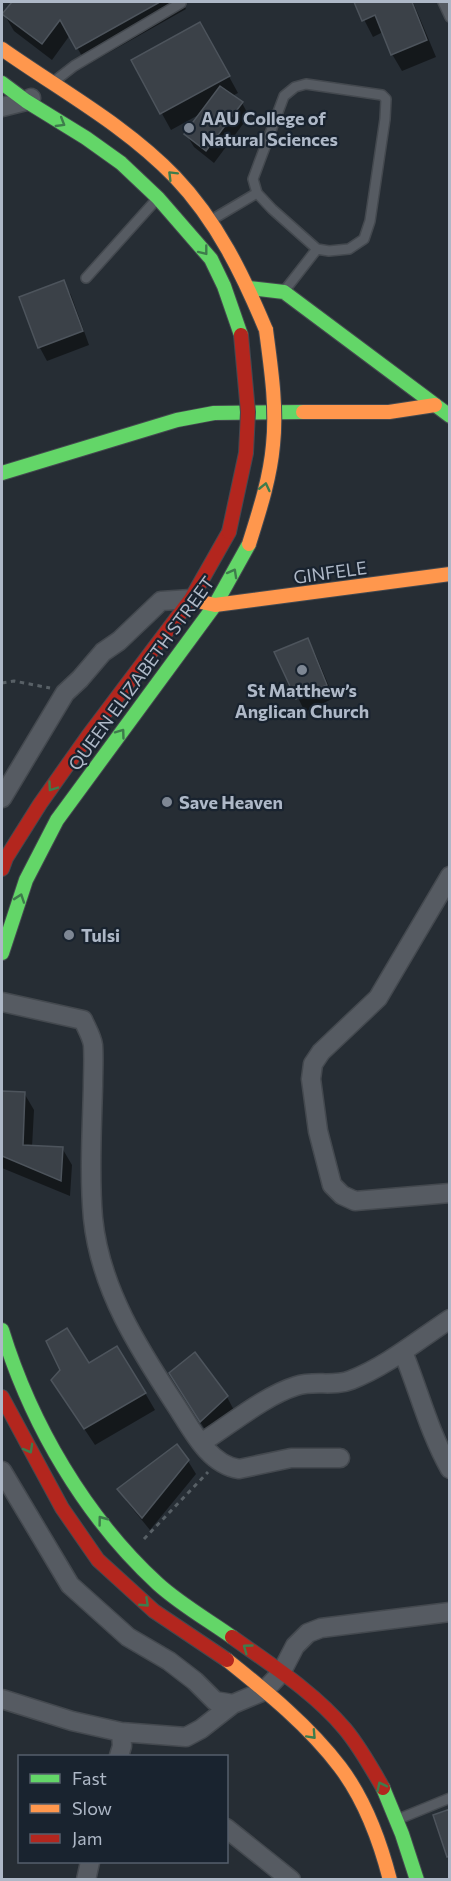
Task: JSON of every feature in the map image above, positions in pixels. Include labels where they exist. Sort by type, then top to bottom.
[{"type":"main road","name":"QUEEN ELIZABETH STREET","points":[[2,49],[137,143],[175,176],[211,220],[249,288],[266,330],[274,393],[273,445],[266,488],[249,543],[215,605],[57,820],[26,880],[2,953]]},
{"type":"main road","name":"QUEEN ELIZABETH STREET","points":[[2,83],[121,163],[158,198],[211,259],[224,286],[241,334],[248,412],[246,453],[229,532],[191,599],[40,804],[6,858],[2,869]]},
{"type":"main road","points":[[249,288],[284,292],[450,416]]},
{"type":"main road","points":[[2,473],[177,420],[214,413],[389,412],[435,405]]},
{"type":"main road","name":"GINFELE","points":[[215,605],[450,574]]},
{"type":"main road","points":[[191,599],[215,605]]},
{"type":"main road","points":[[2,1330],[28,1400],[83,1496],[128,1555],[160,1586],[281,1673],[328,1711],[356,1743],[381,1784],[417,1880]]},
{"type":"main road","points":[[2,1397],[62,1508],[98,1560],[154,1611],[226,1659],[264,1691],[310,1732],[341,1768],[362,1804],[381,1845],[390,1880]]},
{"type":"street","points":[[2,107],[26,101],[51,83]]},
{"type":"street","points":[[2,798],[65,693],[80,680],[103,652],[119,641],[161,601],[191,599]]},
{"type":"street","points":[[450,876],[378,998],[321,1052],[313,1064],[311,1079],[318,1131],[332,1185],[342,1195],[354,1201],[450,1193]]},
{"type":"street","points":[[2,1002],[83,1020],[93,1043],[93,1217],[97,1246],[107,1282],[131,1333],[201,1443],[218,1461],[231,1468],[239,1469],[291,1458],[340,1458]]},
{"type":"street","points":[[201,1443],[271,1397],[296,1386],[316,1382],[339,1383],[352,1380],[403,1352],[450,1319]]},
{"type":"street","points":[[403,1352],[422,1398],[437,1446],[450,1469]]},
{"type":"street","points":[[2,1471],[70,1585],[128,1637],[169,1661],[195,1681],[215,1701],[233,1704]]},
{"type":"street","points":[[2,1701],[72,1721],[124,1748],[186,1737],[201,1730],[233,1704],[264,1691],[281,1673],[295,1646],[308,1633],[321,1628],[450,1612]]},
{"type":"street","points":[[228,1830],[291,1880]]},
{"type":"street","points":[[86,1880],[90,1863]]},
{"type":"lane","points":[[443,2],[450,17]]},
{"type":"lane","points":[[51,83],[74,66],[182,3]]},
{"type":"lane","points":[[306,84],[382,95],[387,103],[385,119],[370,220],[364,239],[350,249],[329,251],[317,249],[257,193],[253,179],[284,96],[295,87],[306,84]]},
{"type":"lane","points":[[211,220],[257,193]]},
{"type":"lane","points":[[86,278],[158,198]]},
{"type":"lane","points":[[284,292],[317,249]]},
{"type":"lane","points":[[396,1821],[450,1798]]},
{"type":"path","points":[[2,683],[14,681],[44,686],[65,693]]},
{"type":"path","points":[[128,1555],[218,1461]]},
{"type":"building","points":[[12,2],[160,2],[76,49],[60,20],[42,44],[2,14]]},
{"type":"building","points":[[354,2],[412,2],[427,40],[391,55],[375,15],[362,21]]},
{"type":"building","points":[[200,22],[230,76],[160,114],[131,60]]},
{"type":"building","points":[[220,86],[243,102],[206,151],[184,134]]},
{"type":"building","points":[[64,280],[83,331],[38,348],[19,297]]},
{"type":"building","name":"St Matthew’s Anglican Church","points":[[308,638],[327,685],[296,699],[274,652]]},
{"type":"building","points":[[2,1091],[25,1092],[23,1145],[63,1147],[61,1181],[2,1156]]},
{"type":"building","points":[[67,1328],[89,1363],[117,1346],[146,1393],[84,1429],[51,1380],[60,1370],[46,1341]]},
{"type":"building","points":[[195,1352],[228,1396],[200,1422],[169,1373]]},
{"type":"building","points":[[177,1444],[189,1460],[142,1518],[117,1489]]},
{"type":"building","points":[[450,1809],[450,1856],[447,1857],[433,1815]]},
{"type":"traffic: fast","points":[[2,83],[121,163],[158,198],[211,259],[224,286],[241,335]]},
{"type":"traffic: fast","points":[[249,288],[284,292],[450,416]]},
{"type":"traffic: fast","points":[[2,473],[177,420],[214,413],[303,412]]},
{"type":"traffic: fast","points":[[2,953],[26,880],[57,820],[215,605],[249,544]]},
{"type":"traffic: fast","points":[[2,1330],[28,1400],[45,1434],[84,1499],[132,1558],[158,1584],[232,1637]]},
{"type":"traffic: fast","points":[[383,1788],[402,1834],[417,1880]]},
{"type":"traffic: slow","points":[[2,49],[114,124],[156,158],[175,177],[204,212],[228,249],[266,330]]},
{"type":"traffic: slow","points":[[249,544],[272,458],[274,402],[266,330]]},
{"type":"traffic: slow","points":[[303,412],[389,412],[435,405]]},
{"type":"traffic: slow","points":[[197,601],[215,605],[450,574]]},
{"type":"traffic: slow","points":[[227,1660],[301,1724],[340,1767],[371,1821],[390,1880]]},
{"type":"traffic: jam","points":[[229,532],[246,453],[248,412],[241,335]]},
{"type":"traffic: jam","points":[[2,869],[6,858],[40,804],[191,599],[229,532]]},
{"type":"traffic: jam","points":[[2,1397],[62,1508],[98,1560],[154,1611],[227,1660]]},
{"type":"traffic: jam","points":[[232,1637],[320,1703],[356,1743],[383,1788]]},
{"type":"place","name":"AAU College of Natural Sciences","points":[[189,128]]},
{"type":"place","name":"St Matthew’s Anglican Church","points":[[302,670]]},
{"type":"place","name":"Save Heaven","points":[[167,802]]},
{"type":"place","name":"Tulsi","points":[[69,935]]}]
